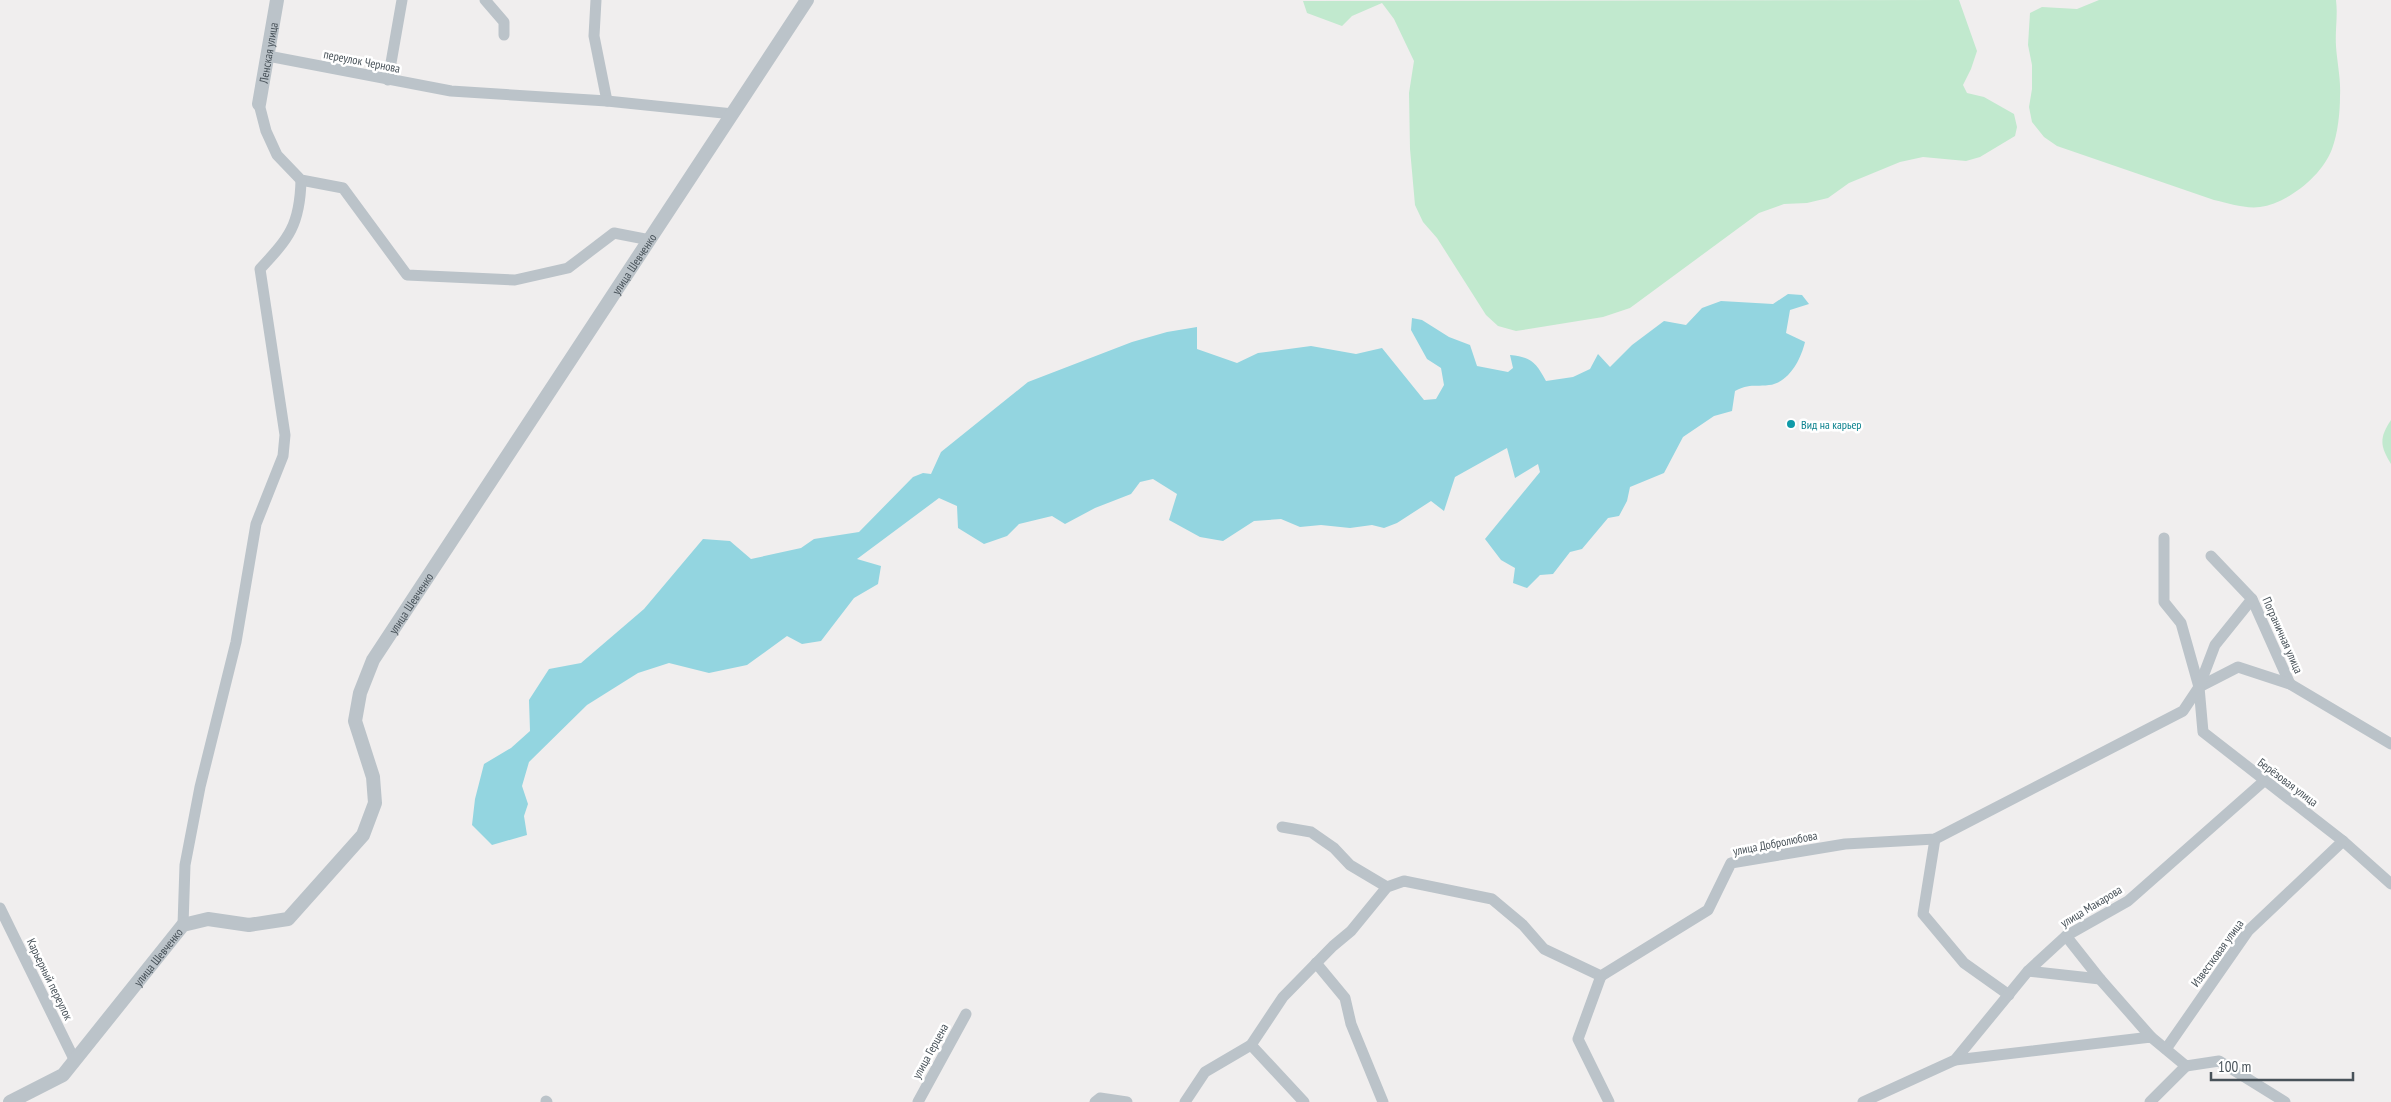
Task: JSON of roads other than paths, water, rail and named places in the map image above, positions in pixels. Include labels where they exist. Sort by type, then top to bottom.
[{"type":"street","name":"Ленская улица","points":[[259,104],[277,0]]},
{"type":"street","points":[[388,80],[402,0]]},
{"type":"street","points":[[485,0],[504,22],[504,35]]},
{"type":"street","points":[[596,0],[594,36],[608,101]]},
{"type":"street","name":"улица Шевченко","points":[[10,1102],[63,1075],[183,925],[208,919],[249,925],[288,919],[363,835],[375,803],[373,777],[355,722],[360,693],[373,660],[807,0]]},
{"type":"street","name":"переулок Чернова","points":[[268,56],[451,92],[608,101],[733,114]]},
{"type":"street","points":[[259,104],[266,131],[277,155],[301,180],[343,188],[407,275],[515,280],[568,268],[614,233],[650,240]]},
{"type":"street","points":[[183,925],[185,865],[200,787],[236,642],[256,524],[283,456],[285,435],[260,269],[293,229],[301,205],[301,180]]},
{"type":"street","name":"Берёзовая улица","points":[[2164,538],[2164,602],[2181,623],[2199,687],[2203,732],[2343,841],[2391,884]]},
{"type":"street","name":"Пограничная улица","points":[[2211,556],[2252,599],[2290,684],[2391,744]]},
{"type":"street","points":[[2199,687],[2215,645],[2252,599]]},
{"type":"street","points":[[2199,687],[2238,667],[2290,684]]},
{"type":"street","name":"улица Добролюбова","points":[[1601,976],[1708,910],[1731,863],[1846,844],[1934,839],[2183,711],[2199,687]]},
{"type":"street","name":"улица Макарова","points":[[1863,1102],[1955,1060],[2028,971],[2066,936],[2128,902],[2264,781]]},
{"type":"street","points":[[1282,827],[1311,832],[1334,848],[1350,865],[1387,887]]},
{"type":"street","points":[[1934,839],[1923,914],[1964,963],[2009,995]]},
{"type":"street","name":"Известковая улица","points":[[2166,1049],[2248,931],[2343,841]]},
{"type":"street","points":[[1185,1102],[1205,1072],[1251,1045],[1283,997],[1316,963],[1352,931],[1387,887],[1404,880],[1492,899],[1523,925],[1544,949],[1601,976],[1578,1039],[1609,1102]]},
{"type":"street","name":"Карьерный переулок","points":[[0,908],[75,1062]]},
{"type":"street","points":[[2066,936],[2100,979],[2151,1037],[2186,1066]]},
{"type":"street","points":[[1316,963],[1345,998],[1351,1024],[1383,1102]]},
{"type":"street","points":[[2028,971],[2100,979]]},
{"type":"street","name":"улица Герцена","points":[[918,1102],[966,1014]]},
{"type":"street","points":[[1955,1060],[2151,1037]]},
{"type":"street","points":[[1251,1045],[1304,1102]]},
{"type":"street","points":[[2150,1102],[2186,1066],[2219,1061],[2285,1102]]},
{"type":"street","points":[[1094,1102],[1100,1098],[1126,1102]]},
{"type":"water","points":[[1788,294],[1802,295],[1809,304],[1790,310],[1786,333],[1805,342],[1797,363],[1788,375],[1776,383],[1748,386],[1735,391],[1732,411],[1714,416],[1683,437],[1664,473],[1630,487],[1627,501],[1619,516],[1608,518],[1582,549],[1570,552],[1553,574],[1540,575],[1527,588],[1513,583],[1515,568],[1501,560],[1485,539],[1540,472],[1538,464],[1515,478],[1507,448],[1455,477],[1444,511],[1431,501],[1397,523],[1384,528],[1372,525],[1350,528],[1321,525],[1300,527],[1281,519],[1254,521],[1223,541],[1200,537],[1169,520],[1177,494],[1153,479],[1140,482],[1131,494],[1095,508],[1065,524],[1052,516],[1019,524],[1007,536],[984,544],[958,528],[957,506],[939,498],[857,559],[881,566],[878,584],[854,598],[821,641],[802,644],[787,636],[747,665],[709,673],[669,663],[638,673],[587,705],[529,762],[522,786],[528,804],[524,816],[527,835],[492,845],[472,825],[475,799],[484,764],[511,748],[530,731],[529,700],[549,669],[581,663],[644,609],[703,539],[730,541],[751,559],[801,548],[814,539],[859,532],[913,477],[923,473],[931,474],[941,452],[1028,382],[1132,342],[1167,332],[1197,327],[1197,349],[1237,363],[1258,353],[1311,346],[1356,354],[1382,348],[1424,400],[1436,399],[1444,385],[1441,368],[1427,359],[1411,330],[1412,318],[1422,320],[1449,337],[1470,345],[1477,366],[1508,372],[1513,368],[1510,355],[1524,357],[1536,365],[1546,381],[1573,377],[1590,369],[1598,354],[1610,367],[1632,345],[1664,321],[1686,325],[1702,308],[1721,301],[1773,304]]},
{"type":"place","name":"Вид на карьер","points":[[1791,424]]}]
